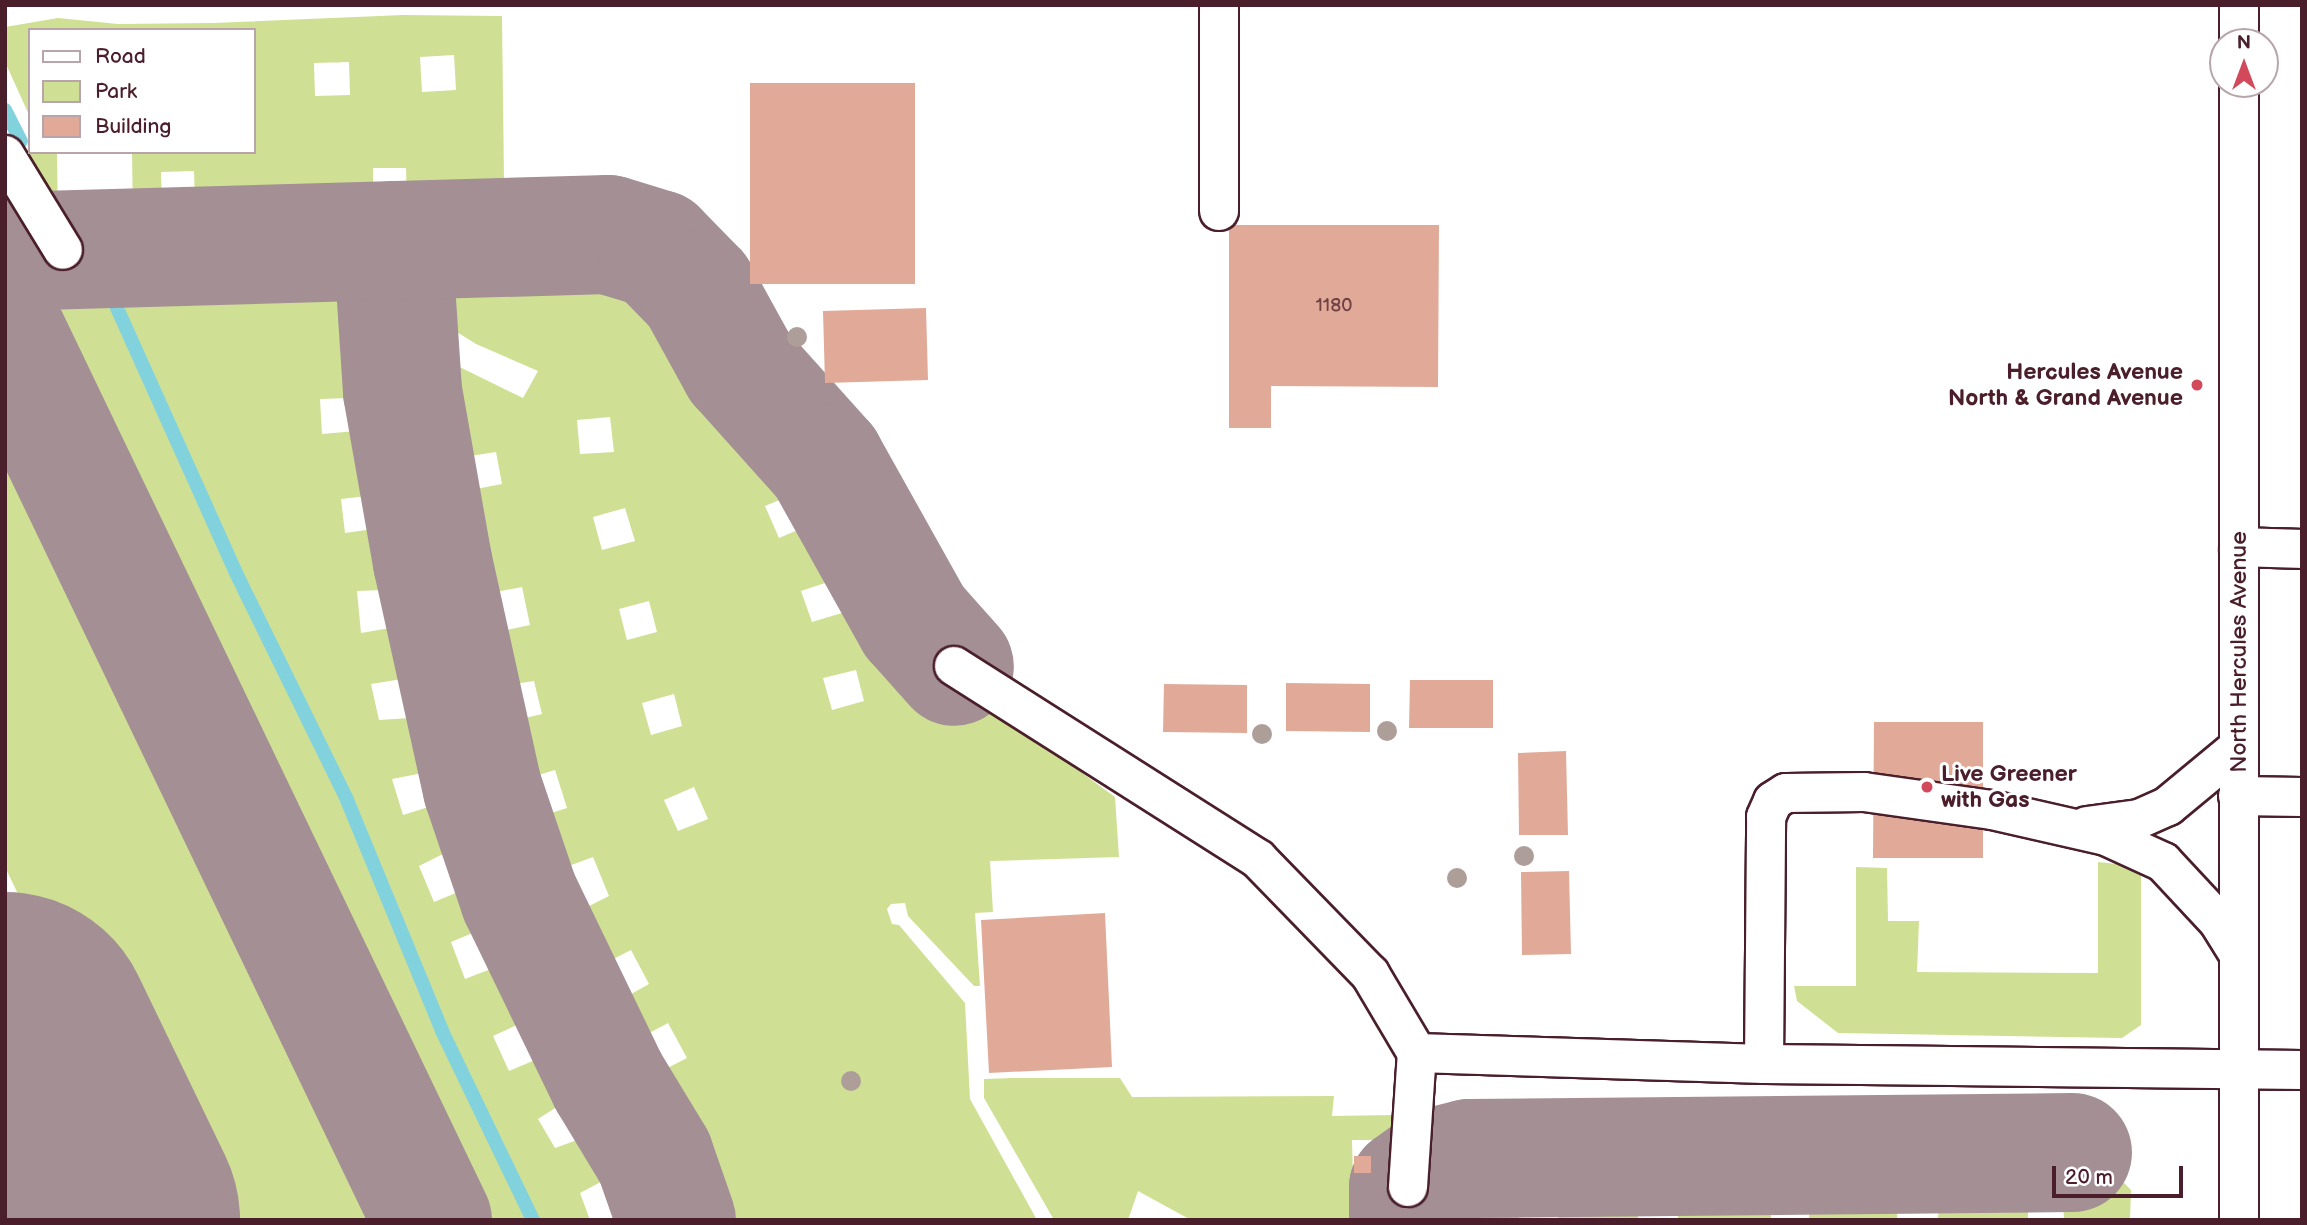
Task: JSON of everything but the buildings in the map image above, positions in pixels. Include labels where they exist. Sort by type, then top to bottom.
[{"type":"street","points":[[1219,5],[1219,211]]},
{"type":"street","points":[[2239,5],[2239,28]]},
{"type":"street","name":"North Hercules Avenue","points":[[2239,98],[2239,1220]]},
{"type":"street","points":[[5,155],[63,250]]},
{"type":"street","points":[[2239,547],[2302,549]]},
{"type":"street","points":[[954,667],[1258,859],[1370,974],[1417,1053],[1408,1187]]},
{"type":"street","points":[[2068,827],[2138,819],[2168,806],[2238,748]]},
{"type":"street","points":[[1764,1064],[1766,817],[1773,801],[1786,793],[1864,792],[1992,810],[2117,840],[2163,862],[2218,921],[2239,954]]},
{"type":"street","points":[[2238,796],[2302,797]]},
{"type":"street","points":[[1417,1053],[1764,1064],[2302,1070]]},
{"type":"green space","points":[[403,15],[502,16],[504,182],[492,202],[468,218],[133,223],[132,154],[256,154],[256,28],[28,28],[28,113],[5,62],[5,27],[58,18],[118,24]],"holes":[[[454,55],[456,90],[422,92],[420,57]],[[349,62],[350,95],[315,96],[314,63]],[[373,168],[406,168],[407,200],[373,201]],[[194,171],[195,203],[162,205],[161,172]]]},
{"type":"green space","points":[[29,154],[57,154],[58,228],[5,208],[5,179],[9,183]]},
{"type":"green space","points":[[543,255],[587,259],[633,273],[669,297],[688,334],[803,469],[900,623],[945,673],[1115,797],[1119,857],[990,861],[993,912],[975,913],[980,986],[974,986],[908,916],[905,903],[891,904],[887,909],[892,924],[899,925],[965,1003],[970,1099],[1037,1220],[694,1220],[668,1141],[640,1091],[642,1081],[687,1058],[668,1023],[623,1047],[613,1047],[597,1013],[649,984],[631,950],[580,976],[574,973],[551,925],[609,896],[593,857],[539,877],[529,872],[520,853],[516,824],[567,808],[555,770],[501,786],[485,735],[491,726],[542,714],[534,681],[476,690],[469,638],[530,625],[522,587],[464,598],[456,591],[439,496],[502,484],[496,452],[437,461],[424,400],[419,347],[523,398],[538,371],[476,344],[420,309],[410,295],[408,274],[414,260]],"holes":[[[610,417],[614,452],[580,454],[577,420]],[[794,494],[807,526],[779,538],[765,506]],[[625,508],[635,541],[602,550],[593,517]],[[834,580],[845,612],[812,622],[801,591]],[[649,601],[657,632],[627,640],[619,609]],[[856,670],[864,701],[832,710],[823,678]],[[674,694],[682,726],[651,735],[642,703]],[[694,787],[708,819],[678,831],[664,800]]]},
{"type":"green space","points":[[355,263],[371,282],[382,392],[377,397],[320,399],[322,434],[389,428],[402,492],[341,499],[345,533],[394,526],[406,531],[414,584],[410,589],[357,591],[361,633],[413,624],[425,629],[432,668],[427,675],[371,684],[379,720],[439,716],[450,761],[433,771],[392,779],[403,815],[454,799],[463,804],[472,835],[467,842],[419,866],[434,902],[482,882],[492,893],[499,922],[451,942],[465,979],[514,960],[525,965],[539,992],[542,1005],[532,1018],[493,1036],[509,1071],[554,1052],[572,1057],[585,1089],[538,1119],[555,1148],[613,1127],[629,1155],[631,1166],[580,1193],[590,1220],[470,1220],[56,368],[61,307],[81,280],[104,268]]},
{"type":"green space","points":[[5,404],[399,1220],[175,1220],[5,867]]},
{"type":"green space","points":[[2098,862],[2135,866],[2141,874],[2141,1025],[2122,1038],[1838,1033],[1797,1001],[1794,986],[1856,986],[1856,867],[1887,868],[1888,921],[1919,921],[1917,972],[2098,973]]},
{"type":"green space","points":[[1120,1078],[1132,1097],[1334,1096],[1332,1116],[1395,1115],[1391,1140],[1352,1140],[1353,1176],[1372,1176],[1373,1155],[1390,1155],[1389,1220],[1191,1220],[1138,1191],[1128,1220],[1054,1220],[984,1098],[984,1079]]},
{"type":"green space","points":[[1635,1110],[2053,1111],[2131,1190],[2130,1220],[2064,1220],[2061,1157],[2074,1157],[2073,1137],[1425,1142],[1424,1114]]},
{"type":"green space","points":[[1974,1168],[2017,1171],[2028,1179],[2028,1220],[1938,1220],[1940,1175]]},
{"type":"green space","points":[[1816,1171],[1888,1171],[1898,1176],[1897,1220],[1809,1220],[1810,1178]]},
{"type":"green space","points":[[1628,1173],[1637,1178],[1638,1220],[1558,1220],[1558,1182],[1564,1174]]},
{"type":"green space","points":[[1684,1173],[1764,1173],[1770,1181],[1771,1220],[1678,1220],[1678,1179]]},
{"type":"green space","points":[[1465,1178],[1519,1178],[1519,1220],[1421,1220]]},
{"type":"waterway","points":[[5,110],[21,141]]},
{"type":"waterway","points":[[117,308],[236,573],[347,800],[442,1031],[533,1220]]},
{"type":"taxiway","points":[[5,251],[608,234],[657,249],[697,290],[739,366],[825,462],[914,621],[954,666]]},
{"type":"taxiway","points":[[392,240],[402,391],[432,561],[482,788],[519,897],[608,1081],[654,1157],[676,1220]]},
{"type":"taxiway","points":[[5,331],[432,1220]]},
{"type":"taxiway","points":[[1408,1220],[1408,1187],[1437,1166],[1469,1158],[2072,1152]]},
{"type":"runway","points":[[5,1040],[92,1220]]},
{"type":"place","name":"Hercules Avenue North & Grand Avenue","points":[[2197,385]]},
{"type":"place","name":"Live Greener with Gas","points":[[1927,787]]}]
